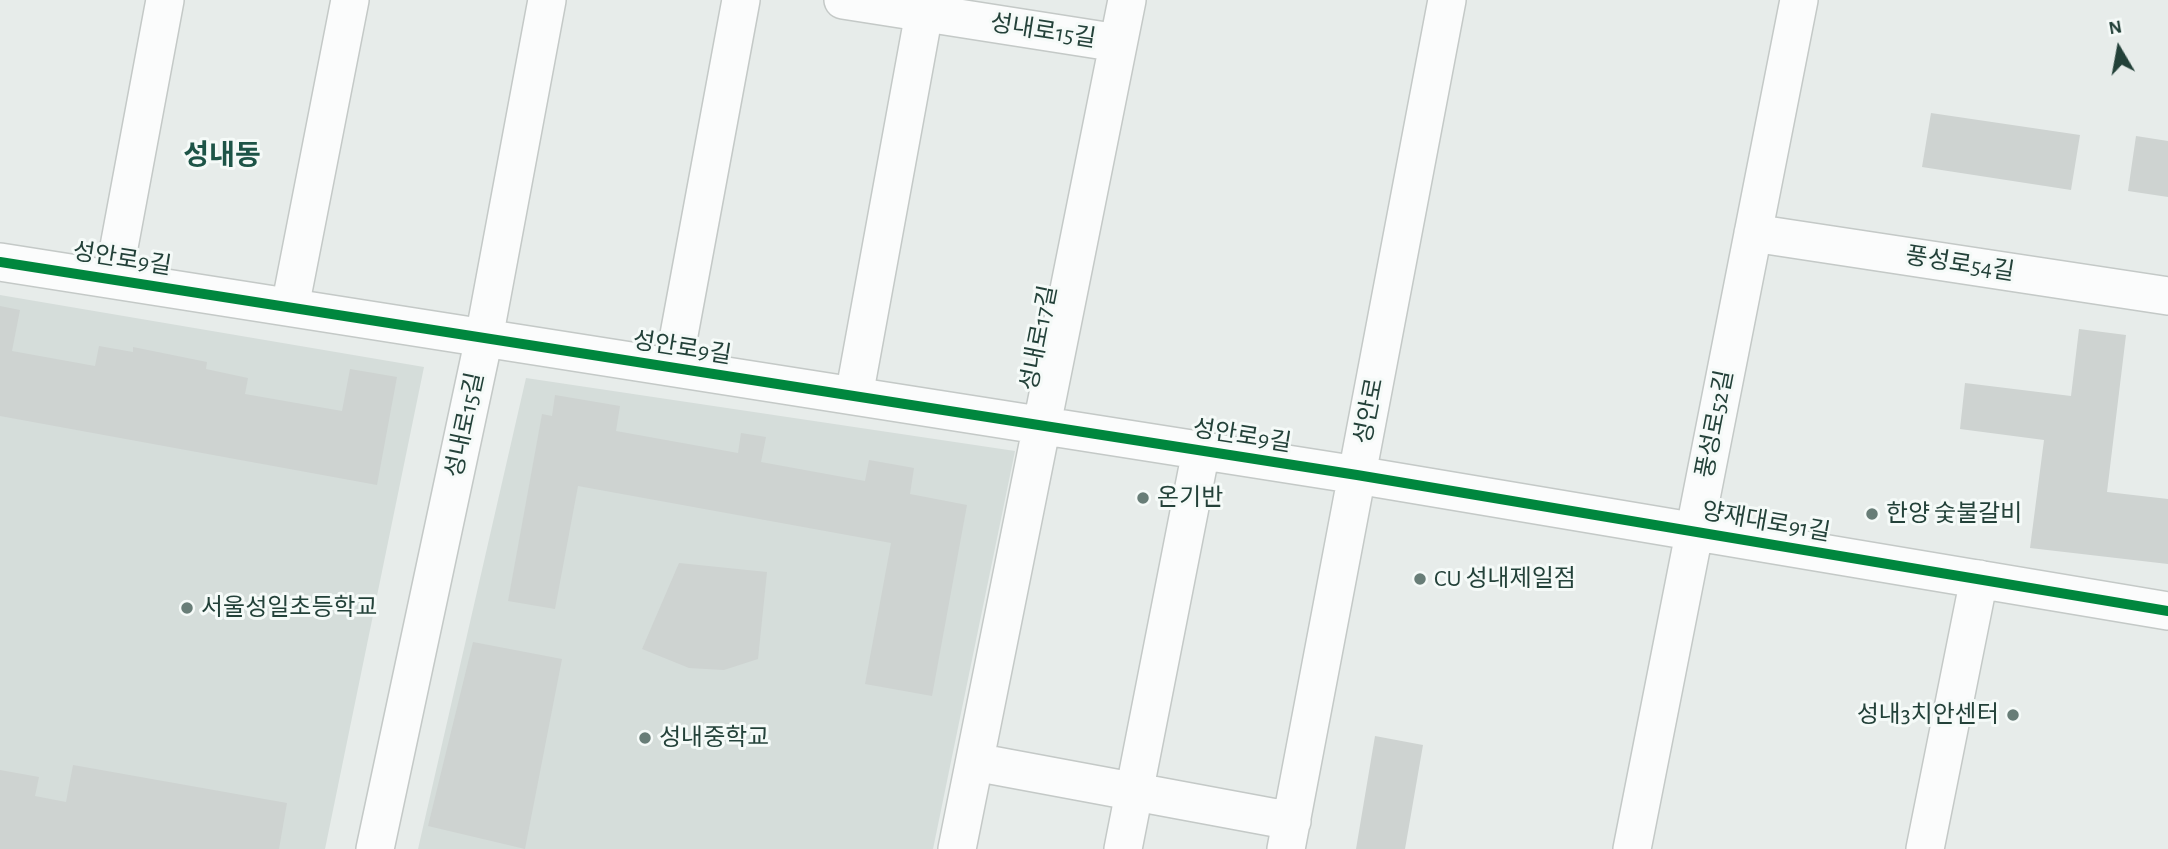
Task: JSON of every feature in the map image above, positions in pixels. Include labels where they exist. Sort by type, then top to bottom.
[{"type":"street","name":"성안로9길","points":[[113,279],[165,0]]},
{"type":"street","points":[[290,307],[350,0]]},
{"type":"street","name":"성내로15길","points":[[375,849],[484,338],[547,0]]},
{"type":"street","name":"성안로9길","points":[[673,368],[741,0]]},
{"type":"street","name":"성내로15길","points":[[843,0],[1118,43]]},
{"type":"street","name":"성내로17길","points":[[957,849],[1126,0]]},
{"type":"street","name":"성안로","points":[[975,762],[1134,792],[1289,835],[1447,0]]},
{"type":"street","name":"풍성로52길","points":[[1632,849],[1799,0]]},
{"type":"street","points":[[854,396],[924,13]]},
{"type":"street","name":"풍성로54길","points":[[1753,233],[2168,296]]},
{"type":"street","name":"성안로9길","points":[[0,262],[1357,475]]},
{"type":"street","name":"성안로9길","points":[[1123,849],[1201,451]]},
{"type":"street","name":"양재대로91길","points":[[1357,475],[2168,611]]},
{"type":"street","points":[[1925,849],[1979,579]]},
{"type":"shaded area","name":"서울성일초등학교","points":[[0,295],[424,367],[325,849],[0,849]]},
{"type":"shaded area","points":[[526,378],[1015,451],[933,849],[418,849]]},
{"type":"building","points":[[1931,113],[2080,135],[2071,190],[1922,167]]},
{"type":"building","points":[[2136,136],[2168,141],[2168,197],[2128,191]]},
{"type":"building","points":[[0,306],[20,310],[12,351],[95,366],[99,346],[133,352],[133,347],[207,362],[206,369],[248,378],[245,394],[342,411],[350,369],[397,377],[377,485],[0,416]]},
{"type":"building","points":[[2079,329],[2126,335],[2107,492],[2168,499],[2168,564],[2030,548],[2044,440],[1960,429],[1965,383],[2071,396]]},
{"type":"building","points":[[555,395],[620,406],[616,431],[738,453],[741,433],[766,437],[761,462],[865,481],[869,460],[914,468],[910,494],[967,505],[932,696],[865,684],[891,543],[578,486],[555,609],[508,601],[542,414],[552,416]]},
{"type":"building","points":[[679,563],[767,572],[758,659],[724,670],[689,668],[642,649]]},
{"type":"building","points":[[473,642],[562,659],[525,849],[428,826]]},
{"type":"building","points":[[1375,736],[1423,745],[1405,849],[1356,849]]},
{"type":"building","points":[[73,765],[287,803],[279,849],[0,849],[0,770],[39,777],[35,796],[66,802]]},
{"type":"cycle path","points":[[0,262],[1357,475],[2168,611]]},
{"type":"place","name":"온기반","points":[[1143,498]]},
{"type":"place","name":"한양 숯불갈비","points":[[1872,514]]},
{"type":"place","name":"CU 성내제일점","points":[[1420,579]]},
{"type":"place","name":"서울성일초등학교","points":[[187,608]]},
{"type":"place","name":"성내3치안센터","points":[[2013,715]]},
{"type":"place","name":"성내중학교","points":[[645,738]]},
{"type":"district","name":"성내동","points":[[222,156]]}]
